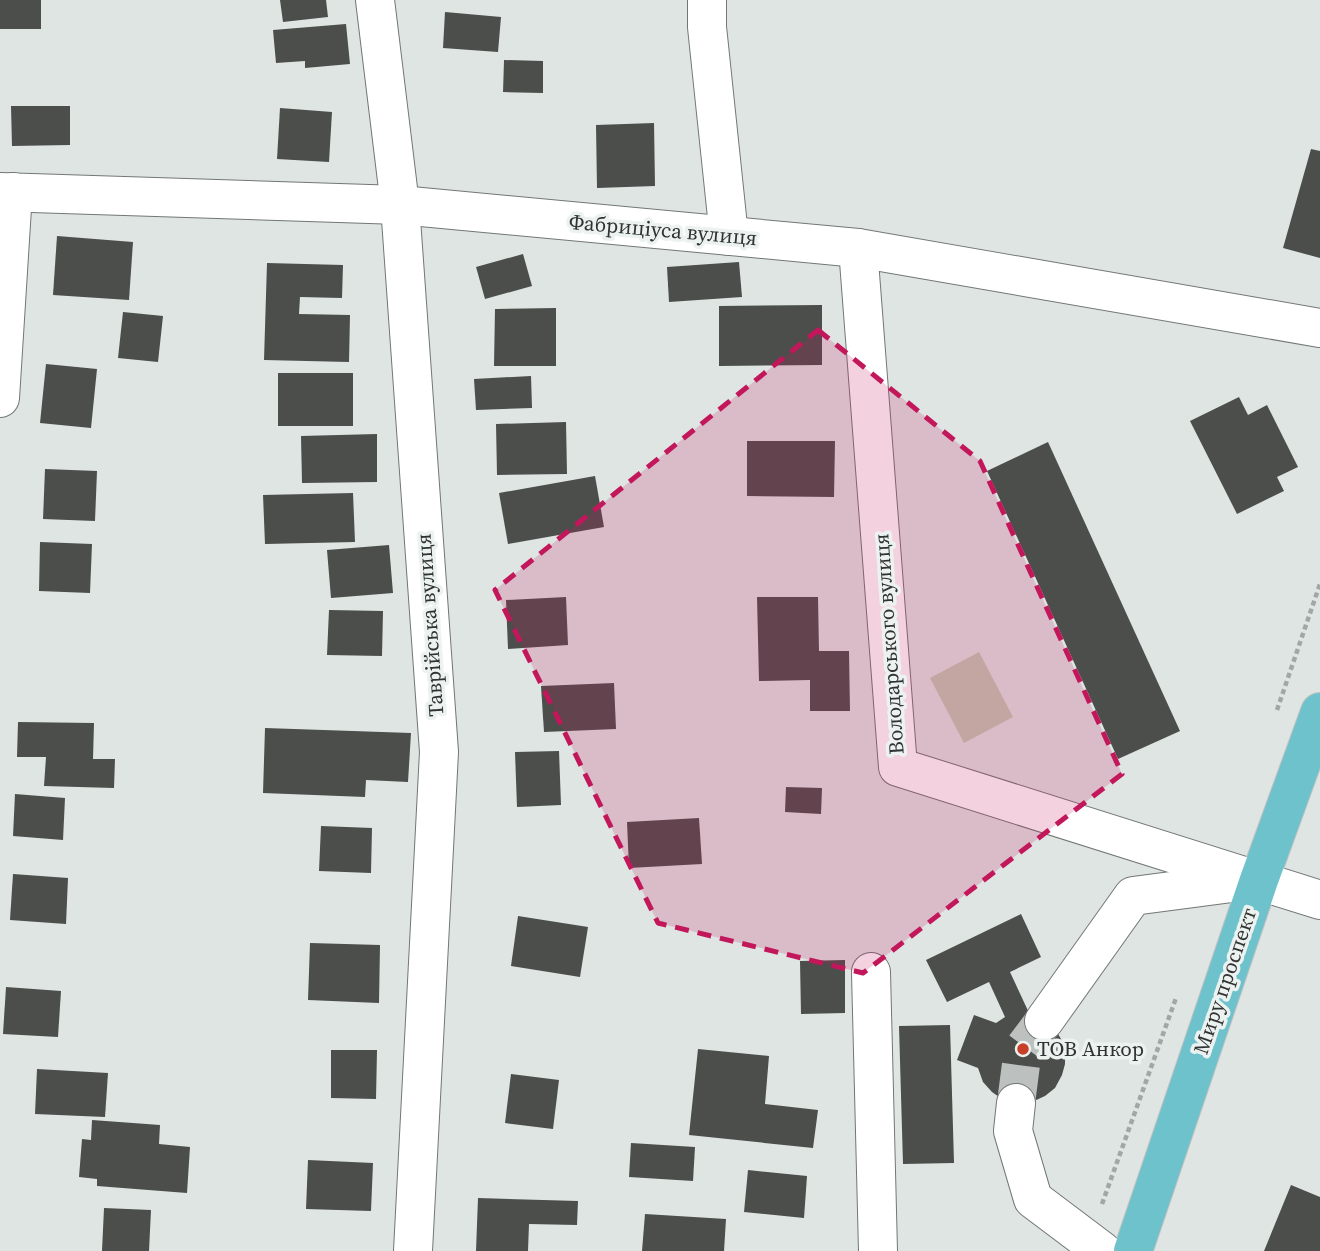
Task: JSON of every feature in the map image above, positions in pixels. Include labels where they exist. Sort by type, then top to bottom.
[{"type":"main road","name":"Миру проспект","points":[[1133,1251],[1259,880],[1320,712]]},
{"type":"street","name":"Таврійська вулиця","points":[[375,0],[400,205],[439,752],[413,1251]]},
{"type":"street","points":[[707,0],[707,27],[729,236]]},
{"type":"street","name":"Фабриціуса вулиця","points":[[7,192],[400,205],[858,248],[1320,328]]},
{"type":"street","points":[[0,398],[7,192]]},
{"type":"street","name":"Володарського вулиця","points":[[858,248],[898,767],[1320,900]]},
{"type":"street","points":[[1044,1021],[1133,896],[1259,880]]},
{"type":"street","points":[[871,972],[878,1251]]},
{"type":"street","points":[[1017,1103],[1013,1131],[1033,1199],[1102,1251]]},
{"type":"highlighted area","points":[[818,330],[980,461],[1122,774],[863,973],[658,923],[495,590]]},
{"type":"green space","points":[[979,652],[1013,717],[964,743],[930,678]]},
{"type":"building","points":[[0,0],[41,0],[41,29],[0,29]]},
{"type":"building","points":[[280,0],[326,0],[328,17],[283,22]]},
{"type":"building","points":[[445,12],[501,17],[498,52],[443,48]]},
{"type":"building","points":[[346,24],[350,64],[305,68],[305,61],[276,63],[273,30]]},
{"type":"building","points":[[504,60],[543,61],[543,93],[503,92]]},
{"type":"building","points":[[11,106],[70,106],[70,145],[12,146]]},
{"type":"building","points":[[280,108],[332,112],[329,162],[277,159]]},
{"type":"building","points":[[654,123],[655,186],[597,188],[596,125]]},
{"type":"building","points":[[1311,149],[1320,151],[1320,258],[1283,248]]},
{"type":"building","points":[[57,236],[133,242],[129,300],[53,295]]},
{"type":"building","points":[[523,254],[532,286],[485,299],[476,267]]},
{"type":"building","points":[[739,262],[742,297],[669,302],[667,267]]},
{"type":"building","points":[[267,263],[343,265],[342,298],[300,297],[299,314],[350,315],[349,362],[264,360]]},
{"type":"building","points":[[822,305],[822,365],[719,366],[719,306]]},
{"type":"building","points":[[556,308],[556,366],[494,366],[495,309]]},
{"type":"building","points":[[123,312],[163,316],[158,362],[118,358]]},
{"type":"building","points":[[46,364],[97,369],[91,428],[40,423]]},
{"type":"building","points":[[278,373],[353,373],[353,426],[278,426]]},
{"type":"building","points":[[531,376],[532,408],[476,410],[474,379]]},
{"type":"building","points":[[1239,397],[1248,415],[1267,405],[1298,467],[1277,477],[1284,491],[1237,514],[1190,421]]},
{"type":"building","points":[[566,422],[567,474],[497,475],[496,424]]},
{"type":"building","points":[[377,434],[377,482],[302,483],[301,436]]},
{"type":"building","points":[[747,441],[835,441],[834,497],[747,496]]},
{"type":"building","points":[[1048,442],[1180,731],[1118,759],[987,471]]},
{"type":"building","points":[[45,469],[97,471],[95,521],[43,519]]},
{"type":"building","points":[[595,476],[604,527],[508,544],[499,493]]},
{"type":"building","points":[[353,493],[355,542],[265,544],[263,495]]},
{"type":"building","points":[[40,542],[92,544],[90,593],[39,591]]},
{"type":"building","points":[[389,545],[393,593],[331,598],[327,550]]},
{"type":"building","points":[[566,597],[568,645],[508,649],[506,600]]},
{"type":"building","points":[[757,597],[818,597],[819,651],[849,651],[850,711],[810,711],[810,680],[759,681]]},
{"type":"building","points":[[329,610],[383,611],[382,656],[327,655]]},
{"type":"building","points":[[614,683],[616,729],[544,732],[541,686]]},
{"type":"building","points":[[18,722],[94,723],[93,759],[115,759],[114,788],[44,786],[46,757],[17,757]]},
{"type":"building","points":[[265,728],[411,733],[408,782],[366,780],[365,797],[263,793]]},
{"type":"building","points":[[559,751],[561,805],[517,807],[515,752]]},
{"type":"building","points":[[786,787],[822,788],[821,814],[785,812]]},
{"type":"building","points":[[15,794],[65,798],[63,840],[13,836]]},
{"type":"building","points":[[699,818],[702,864],[629,868],[627,822]]},
{"type":"building","points":[[321,826],[372,828],[371,873],[319,871]]},
{"type":"building","points":[[13,874],[68,878],[66,924],[10,920]]},
{"type":"building","points":[[1021,914],[1041,957],[1010,972],[1030,1015],[1055,1029],[1065,1051],[1065,1064],[1055,1088],[1034,1101],[1002,1099],[983,1082],[978,1068],[957,1060],[974,1015],[996,1023],[1005,1017],[989,982],[947,1002],[926,960]]},
{"type":"building","points":[[518,916],[588,927],[580,977],[511,966]]},
{"type":"building","points":[[310,943],[380,945],[379,1003],[308,1000]]},
{"type":"building","points":[[845,960],[845,1013],[801,1014],[800,961]]},
{"type":"building","points":[[6,987],[61,991],[58,1037],[3,1034]]},
{"type":"building","points":[[950,1025],[954,1163],[903,1164],[899,1026]]},
{"type":"building","points":[[698,1049],[769,1056],[765,1104],[818,1110],[813,1148],[689,1135]]},
{"type":"building","points":[[331,1050],[377,1050],[376,1099],[331,1098]]},
{"type":"building","points":[[37,1069],[108,1073],[105,1117],[35,1114]]},
{"type":"building","points":[[511,1074],[559,1080],[553,1129],[505,1123]]},
{"type":"building","points":[[92,1120],[160,1125],[159,1144],[190,1147],[187,1193],[97,1186],[97,1179],[79,1177],[82,1139],[91,1140]]},
{"type":"building","points":[[631,1143],[695,1147],[693,1181],[629,1177]]},
{"type":"building","points":[[308,1160],[373,1163],[371,1211],[306,1209]]},
{"type":"building","points":[[748,1170],[807,1176],[804,1218],[744,1212]]},
{"type":"building","points":[[1291,1185],[1320,1197],[1320,1251],[1264,1251]]},
{"type":"building","points":[[478,1198],[578,1201],[577,1225],[529,1224],[528,1251],[476,1251]]},
{"type":"building","points":[[104,1208],[151,1210],[149,1251],[102,1251]]},
{"type":"building","points":[[645,1214],[726,1219],[724,1251],[642,1251]]},
{"type":"tunnel","points":[[1016,1103],[1023,1049],[1044,1021]]},
{"type":"place","name":"ТОВ Анкор","points":[[1023,1049]]}]
